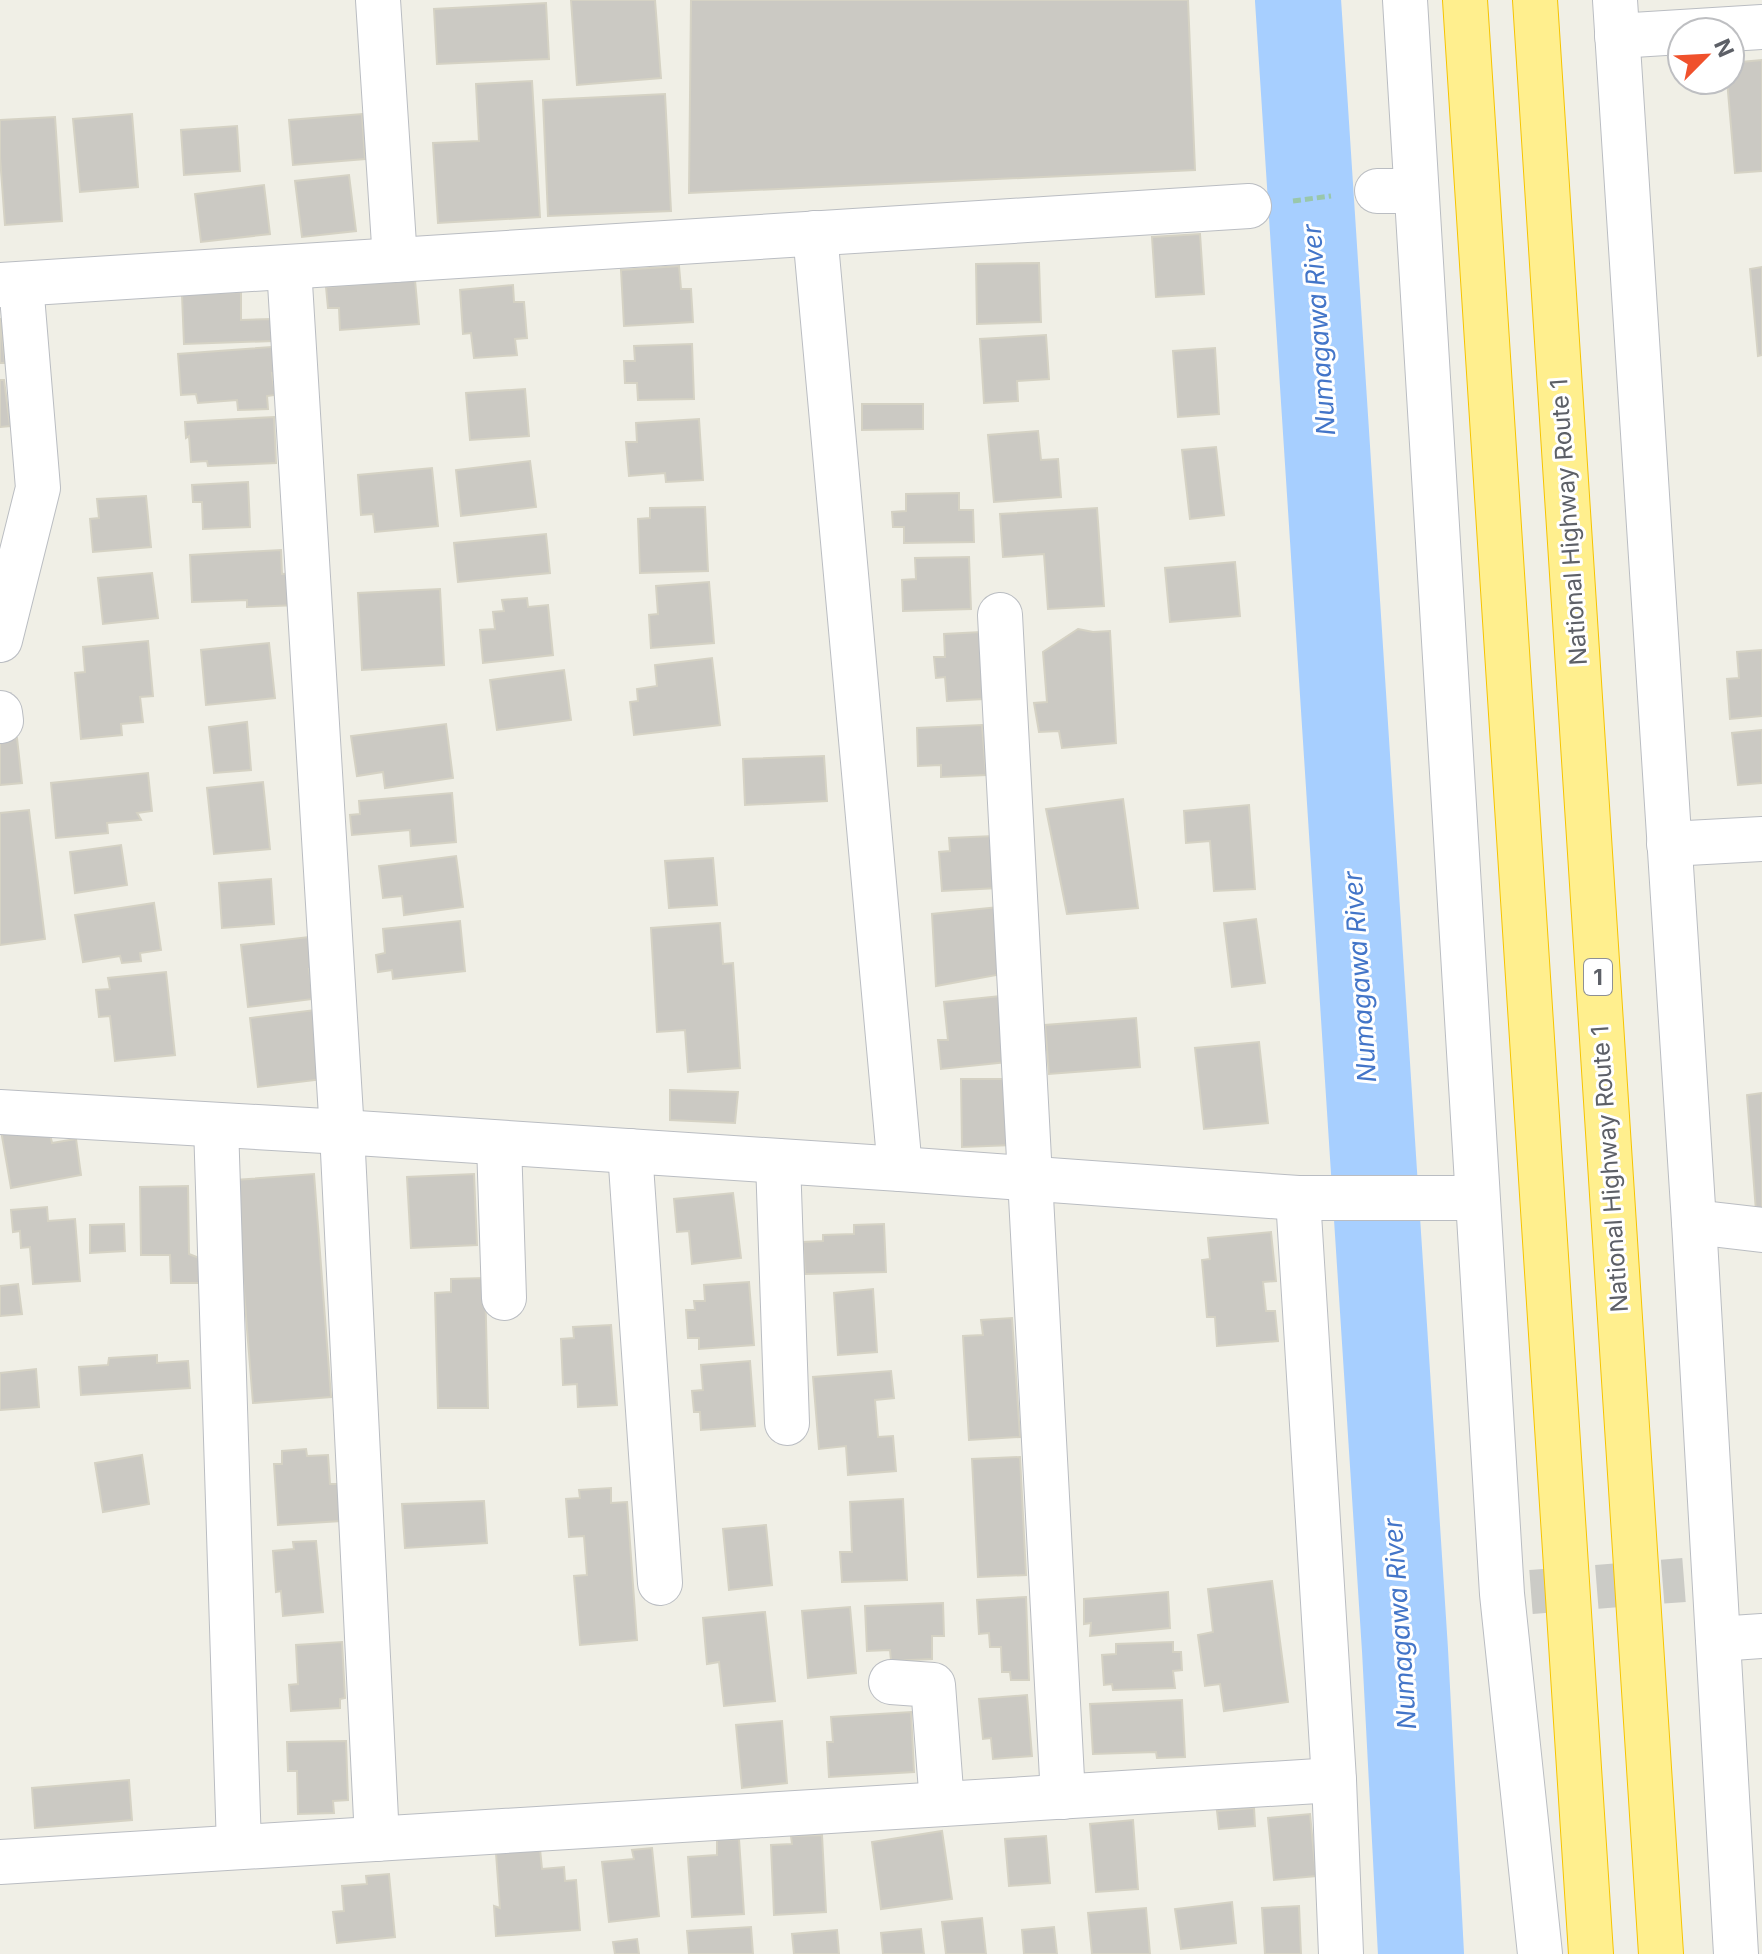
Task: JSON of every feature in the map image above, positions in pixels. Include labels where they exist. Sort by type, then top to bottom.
[{"type":"highway","points":[[1465,0],[1591,1954]]},
{"type":"highway","name":"National Highway Route 1","points":[[1535,0],[1661,1954]]},
{"type":"street","points":[[378,0],[395,260]]},
{"type":"street","points":[[1405,0],[1396,191],[1477,1198],[1516,1593],[1540,1954]]},
{"type":"street","points":[[1736,1954],[1718,1639],[1700,1579],[1694,1222],[1616,18],[1762,27]]},
{"type":"street","points":[[0,640],[38,488],[11,285],[1249,206]]},
{"type":"street","points":[[815,233],[900,1169]]},
{"type":"street","points":[[289,267],[342,1132],[377,1839]]},
{"type":"street","points":[[1000,615],[1063,1797]]},
{"type":"street","points":[[0,713],[1,721]]},
{"type":"street","points":[[1669,844],[1762,839]]},
{"type":"street","points":[[0,1112],[630,1151],[1298,1198],[1477,1198]]},
{"type":"street","points":[[216,1125],[239,1847]]},
{"type":"street","points":[[499,1143],[504,1298]]},
{"type":"street","points":[[630,1151],[660,1583]]},
{"type":"street","points":[[778,1161],[787,1423]]},
{"type":"street","points":[[1298,1198],[1334,1780],[1341,1954]]},
{"type":"street","points":[[1694,1222],[1762,1230]]},
{"type":"street","points":[[1718,1639],[1762,1636]]},
{"type":"street","points":[[891,1682],[933,1685],[942,1804]]},
{"type":"street","points":[[0,1862],[1334,1780]]},
{"type":"path","points":[[1249,206],[1396,191]]},
{"type":"building","points":[[571,0],[655,0],[661,78],[577,85]]},
{"type":"building","points":[[691,0],[1188,0],[1195,170],[689,193]]},
{"type":"building","points":[[546,3],[549,59],[437,64],[434,9]]},
{"type":"building","points":[[1762,60],[1762,171],[1735,173],[1728,96],[1746,96],[1746,62]]},
{"type":"building","points":[[532,81],[540,217],[438,223],[433,143],[479,141],[476,84]]},
{"type":"building","points":[[665,94],[671,211],[548,216],[543,100]]},
{"type":"building","points":[[132,114],[138,187],[80,192],[73,119]]},
{"type":"building","points":[[362,114],[365,159],[293,165],[289,120]]},
{"type":"building","points":[[55,117],[62,221],[5,225],[0,120]]},
{"type":"building","points":[[237,126],[240,171],[184,175],[181,130]]},
{"type":"building","points":[[349,175],[356,231],[302,237],[295,181]]},
{"type":"building","points":[[264,185],[270,234],[201,242],[195,194]]},
{"type":"building","points":[[1200,234],[1204,294],[1156,297],[1152,237]]},
{"type":"building","points":[[1039,263],[1041,322],[977,324],[976,264]]},
{"type":"building","points":[[679,266],[681,289],[691,289],[693,322],[624,326],[621,270]]},
{"type":"building","points":[[1762,267],[1762,355],[1758,356],[1750,269]]},
{"type":"building","points":[[415,280],[419,324],[340,330],[339,308],[328,308],[326,287]]},
{"type":"building","points":[[513,285],[514,302],[524,302],[527,338],[515,339],[517,355],[474,358],[471,333],[463,334],[460,290]]},
{"type":"building","points":[[241,292],[241,320],[272,319],[273,341],[184,344],[182,295]]},
{"type":"building","points":[[0,318],[5,363],[0,363]]},
{"type":"building","points":[[1046,335],[1049,379],[1017,381],[1018,401],[984,403],[980,339]]},
{"type":"building","points":[[692,344],[694,399],[638,400],[637,383],[625,383],[624,361],[635,361],[634,346]]},
{"type":"building","points":[[286,346],[288,372],[272,373],[275,395],[267,396],[268,409],[238,410],[237,400],[198,403],[196,394],[181,395],[178,354]]},
{"type":"building","points":[[1215,348],[1219,414],[1178,417],[1173,351]]},
{"type":"building","points":[[0,380],[4,380],[10,426],[0,427]]},
{"type":"building","points":[[525,389],[529,436],[470,440],[466,393]]},
{"type":"building","points":[[862,404],[923,404],[923,429],[862,430]]},
{"type":"building","points":[[274,417],[276,463],[208,466],[207,461],[191,462],[185,422]]},
{"type":"building","points":[[699,419],[703,480],[666,482],[665,473],[629,476],[626,442],[637,442],[636,423]]},
{"type":"building","points":[[1038,431],[1041,460],[1058,459],[1061,497],[994,502],[988,435]]},
{"type":"building","points":[[1216,447],[1224,515],[1190,519],[1182,450]]},
{"type":"building","points":[[530,461],[536,507],[461,516],[456,470]]},
{"type":"building","points":[[432,468],[438,526],[375,532],[373,514],[361,515],[358,475]]},
{"type":"building","points":[[248,482],[250,527],[203,529],[202,502],[193,502],[192,485]]},
{"type":"building","points":[[959,493],[959,510],[973,510],[974,542],[904,543],[904,527],[893,527],[892,512],[906,511],[906,494]]},
{"type":"building","points":[[146,496],[151,547],[93,552],[90,519],[99,518],[97,499]]},
{"type":"building","points":[[705,507],[708,571],[640,573],[638,519],[650,518],[650,508]]},
{"type":"building","points":[[1097,508],[1104,606],[1048,609],[1044,554],[1003,557],[1000,514]]},
{"type":"building","points":[[546,534],[550,573],[458,582],[454,543]]},
{"type":"building","points":[[281,550],[282,574],[297,573],[299,605],[247,607],[247,600],[192,602],[190,555]]},
{"type":"building","points":[[969,557],[971,609],[903,611],[902,580],[916,579],[915,558]]},
{"type":"building","points":[[1235,562],[1240,616],[1170,622],[1165,568]]},
{"type":"building","points":[[152,573],[158,618],[103,624],[98,578]]},
{"type":"building","points":[[709,582],[714,643],[651,648],[649,615],[658,614],[656,586]]},
{"type":"building","points":[[440,589],[444,665],[362,670],[358,593]]},
{"type":"building","points":[[527,598],[528,607],[548,605],[553,655],[483,663],[480,630],[495,629],[493,612],[504,611],[502,600]]},
{"type":"building","points":[[1078,629],[1110,631],[1116,743],[1062,748],[1059,731],[1039,732],[1034,703],[1047,702],[1043,652]]},
{"type":"building","points":[[981,632],[984,699],[947,701],[945,677],[936,678],[934,657],[945,657],[944,634]]},
{"type":"building","points":[[148,641],[153,696],[140,697],[143,722],[121,724],[122,735],[81,739],[75,673],[85,672],[83,647]]},
{"type":"building","points":[[269,643],[275,698],[206,705],[201,650]]},
{"type":"building","points":[[1762,650],[1762,716],[1730,719],[1727,679],[1739,678],[1737,652]]},
{"type":"building","points":[[712,658],[720,725],[634,735],[630,702],[638,701],[637,689],[657,686],[655,665]]},
{"type":"building","points":[[564,670],[571,720],[497,730],[490,680]]},
{"type":"building","points":[[247,722],[251,770],[214,773],[209,727]]},
{"type":"building","points":[[446,724],[453,778],[385,788],[383,772],[357,776],[351,736]]},
{"type":"building","points":[[982,725],[986,775],[941,777],[941,765],[918,766],[917,728]]},
{"type":"building","points":[[1762,730],[1762,783],[1738,785],[1732,733]]},
{"type":"building","points":[[17,738],[22,783],[0,785],[0,740]]},
{"type":"building","points":[[824,756],[827,801],[745,805],[743,759]]},
{"type":"building","points":[[148,773],[152,811],[137,813],[141,820],[107,823],[108,833],[56,838],[51,783]]},
{"type":"building","points":[[263,782],[270,849],[214,854],[207,788]]},
{"type":"building","points":[[452,793],[456,842],[411,846],[410,830],[352,835],[350,815],[360,814],[359,801]]},
{"type":"building","points":[[1123,799],[1138,908],[1067,914],[1046,809]]},
{"type":"building","points":[[1249,805],[1255,889],[1214,891],[1210,841],[1186,843],[1184,811]]},
{"type":"building","points":[[29,810],[45,939],[0,945],[0,813]]},
{"type":"building","points":[[994,836],[998,888],[942,891],[939,852],[950,851],[949,838]]},
{"type":"building","points":[[121,845],[127,885],[75,893],[70,852]]},
{"type":"building","points":[[456,856],[463,907],[404,915],[402,896],[383,898],[379,866]]},
{"type":"building","points":[[713,858],[717,905],[669,908],[665,861]]},
{"type":"building","points":[[271,879],[274,924],[222,928],[219,883]]},
{"type":"building","points":[[154,903],[161,950],[140,953],[141,961],[122,963],[120,956],[83,962],[75,915]]},
{"type":"building","points":[[998,907],[1002,974],[936,986],[932,914]]},
{"type":"building","points":[[1256,919],[1265,983],[1232,987],[1224,923]]},
{"type":"building","points":[[460,921],[465,971],[393,979],[392,970],[378,972],[376,955],[385,953],[383,929]]},
{"type":"building","points":[[720,923],[723,964],[733,963],[740,1068],[688,1072],[685,1030],[657,1032],[651,928]]},
{"type":"building","points":[[317,936],[321,968],[309,969],[313,999],[248,1007],[241,945]]},
{"type":"building","points":[[166,972],[175,1055],[115,1061],[110,1016],[99,1017],[96,990],[110,989],[108,978]]},
{"type":"building","points":[[1000,996],[1007,1062],[941,1069],[938,1040],[948,1040],[944,1002]]},
{"type":"building","points":[[315,1010],[324,1079],[258,1087],[250,1018]]},
{"type":"building","points":[[1136,1018],[1140,1067],[1049,1074],[1045,1025]]},
{"type":"building","points":[[1259,1042],[1268,1123],[1204,1129],[1195,1048]]},
{"type":"building","points":[[961,1079],[1011,1079],[1013,1145],[962,1147]]},
{"type":"building","points":[[670,1090],[738,1092],[735,1123],[670,1120]]},
{"type":"building","points":[[1762,1093],[1762,1210],[1756,1211],[1747,1095]]},
{"type":"building","points":[[0,1125],[49,1129],[52,1143],[76,1139],[81,1175],[11,1188]]},
{"type":"building","points":[[314,1174],[331,1397],[253,1403],[235,1180]]},
{"type":"building","points":[[474,1174],[477,1245],[411,1248],[407,1177]]},
{"type":"building","points":[[188,1186],[189,1254],[199,1258],[199,1283],[171,1283],[170,1255],[141,1255],[140,1187]]},
{"type":"building","points":[[733,1193],[741,1258],[692,1264],[689,1231],[677,1232],[674,1199]]},
{"type":"building","points":[[47,1207],[48,1221],[75,1219],[80,1281],[33,1284],[30,1247],[21,1248],[20,1231],[13,1232],[11,1210]]},
{"type":"building","points":[[124,1224],[125,1251],[90,1253],[90,1225]]},
{"type":"building","points":[[884,1224],[886,1272],[805,1274],[803,1242],[823,1241],[823,1235],[854,1234],[854,1225]]},
{"type":"building","points":[[1271,1232],[1276,1281],[1263,1282],[1266,1311],[1275,1311],[1278,1341],[1217,1346],[1215,1317],[1207,1317],[1202,1260],[1210,1259],[1208,1238]]},
{"type":"building","points":[[485,1278],[488,1408],[438,1408],[435,1293],[451,1292],[451,1279]]},
{"type":"building","points":[[749,1282],[754,1345],[699,1349],[699,1338],[688,1338],[686,1310],[695,1310],[694,1301],[705,1301],[704,1285]]},
{"type":"building","points":[[18,1284],[22,1314],[0,1316],[0,1286]]},
{"type":"building","points":[[873,1289],[877,1352],[838,1355],[834,1293]]},
{"type":"building","points":[[1012,1318],[1020,1437],[969,1440],[963,1336],[983,1335],[981,1320]]},
{"type":"building","points":[[611,1325],[617,1405],[578,1407],[577,1384],[563,1385],[561,1339],[574,1338],[573,1327]]},
{"type":"building","points":[[157,1355],[157,1363],[188,1361],[190,1388],[81,1395],[79,1367],[108,1365],[109,1358]]},
{"type":"building","points":[[750,1361],[755,1426],[701,1430],[700,1412],[694,1412],[692,1391],[703,1390],[701,1365]]},
{"type":"building","points":[[36,1369],[39,1407],[0,1410],[0,1373]]},
{"type":"building","points":[[891,1371],[894,1398],[875,1400],[878,1437],[893,1436],[896,1471],[848,1475],[846,1446],[819,1449],[813,1377]]},
{"type":"building","points":[[306,1449],[307,1456],[328,1455],[330,1484],[339,1484],[341,1521],[278,1525],[274,1464],[282,1464],[282,1451]]},
{"type":"building","points":[[142,1455],[149,1504],[103,1512],[95,1463]]},
{"type":"building","points":[[1020,1457],[1026,1575],[978,1577],[972,1459]]},
{"type":"building","points":[[611,1488],[611,1503],[627,1502],[637,1640],[580,1645],[574,1576],[587,1575],[584,1536],[569,1537],[566,1499],[580,1498],[579,1490]]},
{"type":"building","points":[[903,1499],[907,1580],[842,1582],[840,1552],[852,1552],[850,1502]]},
{"type":"building","points":[[484,1501],[487,1543],[405,1548],[402,1504]]},
{"type":"building","points":[[766,1525],[772,1585],[729,1590],[723,1529]]},
{"type":"building","points":[[316,1541],[323,1612],[283,1616],[281,1591],[276,1592],[273,1551],[294,1549],[293,1542]]},
{"type":"building","points":[[1272,1581],[1288,1702],[1224,1711],[1220,1684],[1205,1686],[1198,1635],[1213,1632],[1208,1589]]},
{"type":"building","points":[[1168,1592],[1170,1628],[1090,1636],[1091,1623],[1084,1624],[1084,1599]]},
{"type":"building","points":[[1026,1597],[1029,1680],[1011,1680],[1010,1672],[1002,1672],[1001,1647],[990,1647],[989,1633],[979,1634],[977,1600]]},
{"type":"building","points":[[943,1603],[944,1636],[932,1636],[932,1659],[891,1661],[890,1650],[867,1651],[865,1606]]},
{"type":"building","points":[[850,1607],[856,1673],[808,1678],[802,1611]]},
{"type":"building","points":[[765,1612],[775,1701],[724,1706],[719,1662],[707,1664],[703,1618]]},
{"type":"building","points":[[342,1642],[345,1698],[340,1699],[340,1708],[291,1711],[289,1685],[298,1684],[296,1645]]},
{"type":"building","points":[[1173,1642],[1173,1652],[1181,1652],[1182,1670],[1173,1671],[1175,1688],[1113,1690],[1112,1684],[1104,1685],[1102,1655],[1116,1654],[1116,1644]]},
{"type":"building","points":[[1027,1695],[1032,1756],[993,1759],[991,1738],[983,1739],[979,1699]]},
{"type":"building","points":[[1182,1700],[1185,1757],[1157,1758],[1156,1752],[1093,1754],[1090,1704]]},
{"type":"building","points":[[911,1712],[914,1772],[829,1777],[827,1742],[833,1742],[831,1717]]},
{"type":"building","points":[[782,1721],[787,1783],[742,1788],[736,1725]]},
{"type":"building","points":[[346,1741],[348,1800],[333,1801],[334,1813],[298,1814],[297,1771],[288,1771],[287,1742]]},
{"type":"building","points":[[129,1780],[132,1820],[35,1828],[32,1788]]},
{"type":"building","points":[[1254,1808],[1255,1826],[1219,1829],[1217,1811]]},
{"type":"building","points":[[1310,1814],[1316,1876],[1274,1880],[1268,1818]]},
{"type":"building","points":[[1133,1820],[1138,1889],[1096,1892],[1090,1824]]},
{"type":"building","points":[[942,1831],[952,1899],[881,1909],[872,1842]]},
{"type":"building","points":[[822,1835],[826,1912],[774,1915],[771,1845],[792,1844],[791,1836]]},
{"type":"building","points":[[1046,1836],[1050,1883],[1009,1886],[1005,1839]]},
{"type":"building","points":[[739,1839],[744,1914],[692,1917],[688,1857],[717,1855],[717,1840]]},
{"type":"building","points":[[652,1848],[659,1916],[609,1922],[602,1862],[634,1859],[632,1850]]},
{"type":"building","points":[[540,1849],[542,1869],[564,1867],[565,1881],[576,1880],[580,1930],[496,1936],[494,1906],[500,1908],[496,1853]]},
{"type":"building","points":[[389,1874],[395,1937],[337,1943],[333,1912],[344,1911],[342,1886],[367,1884],[366,1876]]},
{"type":"building","points":[[1232,1902],[1236,1943],[1181,1949],[1175,1909]]},
{"type":"building","points":[[1299,1906],[1301,1954],[1265,1954],[1262,1908]]},
{"type":"building","points":[[1146,1908],[1150,1954],[1092,1954],[1088,1913]]},
{"type":"building","points":[[982,1918],[986,1954],[946,1954],[942,1922]]},
{"type":"building","points":[[751,1927],[753,1954],[689,1954],[687,1931]]},
{"type":"building","points":[[1054,1927],[1057,1954],[1024,1954],[1022,1930]]},
{"type":"building","points":[[921,1929],[924,1954],[883,1954],[881,1933]]},
{"type":"building","points":[[837,1930],[839,1954],[794,1954],[792,1934]]},
{"type":"building","points":[[637,1939],[639,1954],[615,1954],[613,1942]]},
{"type":"waterway","name":"Numagawa River","points":[[1298,0],[1405,1650],[1421,1954]]},
{"type":"tunnel","points":[[1531,1592],[1684,1580]]}]
